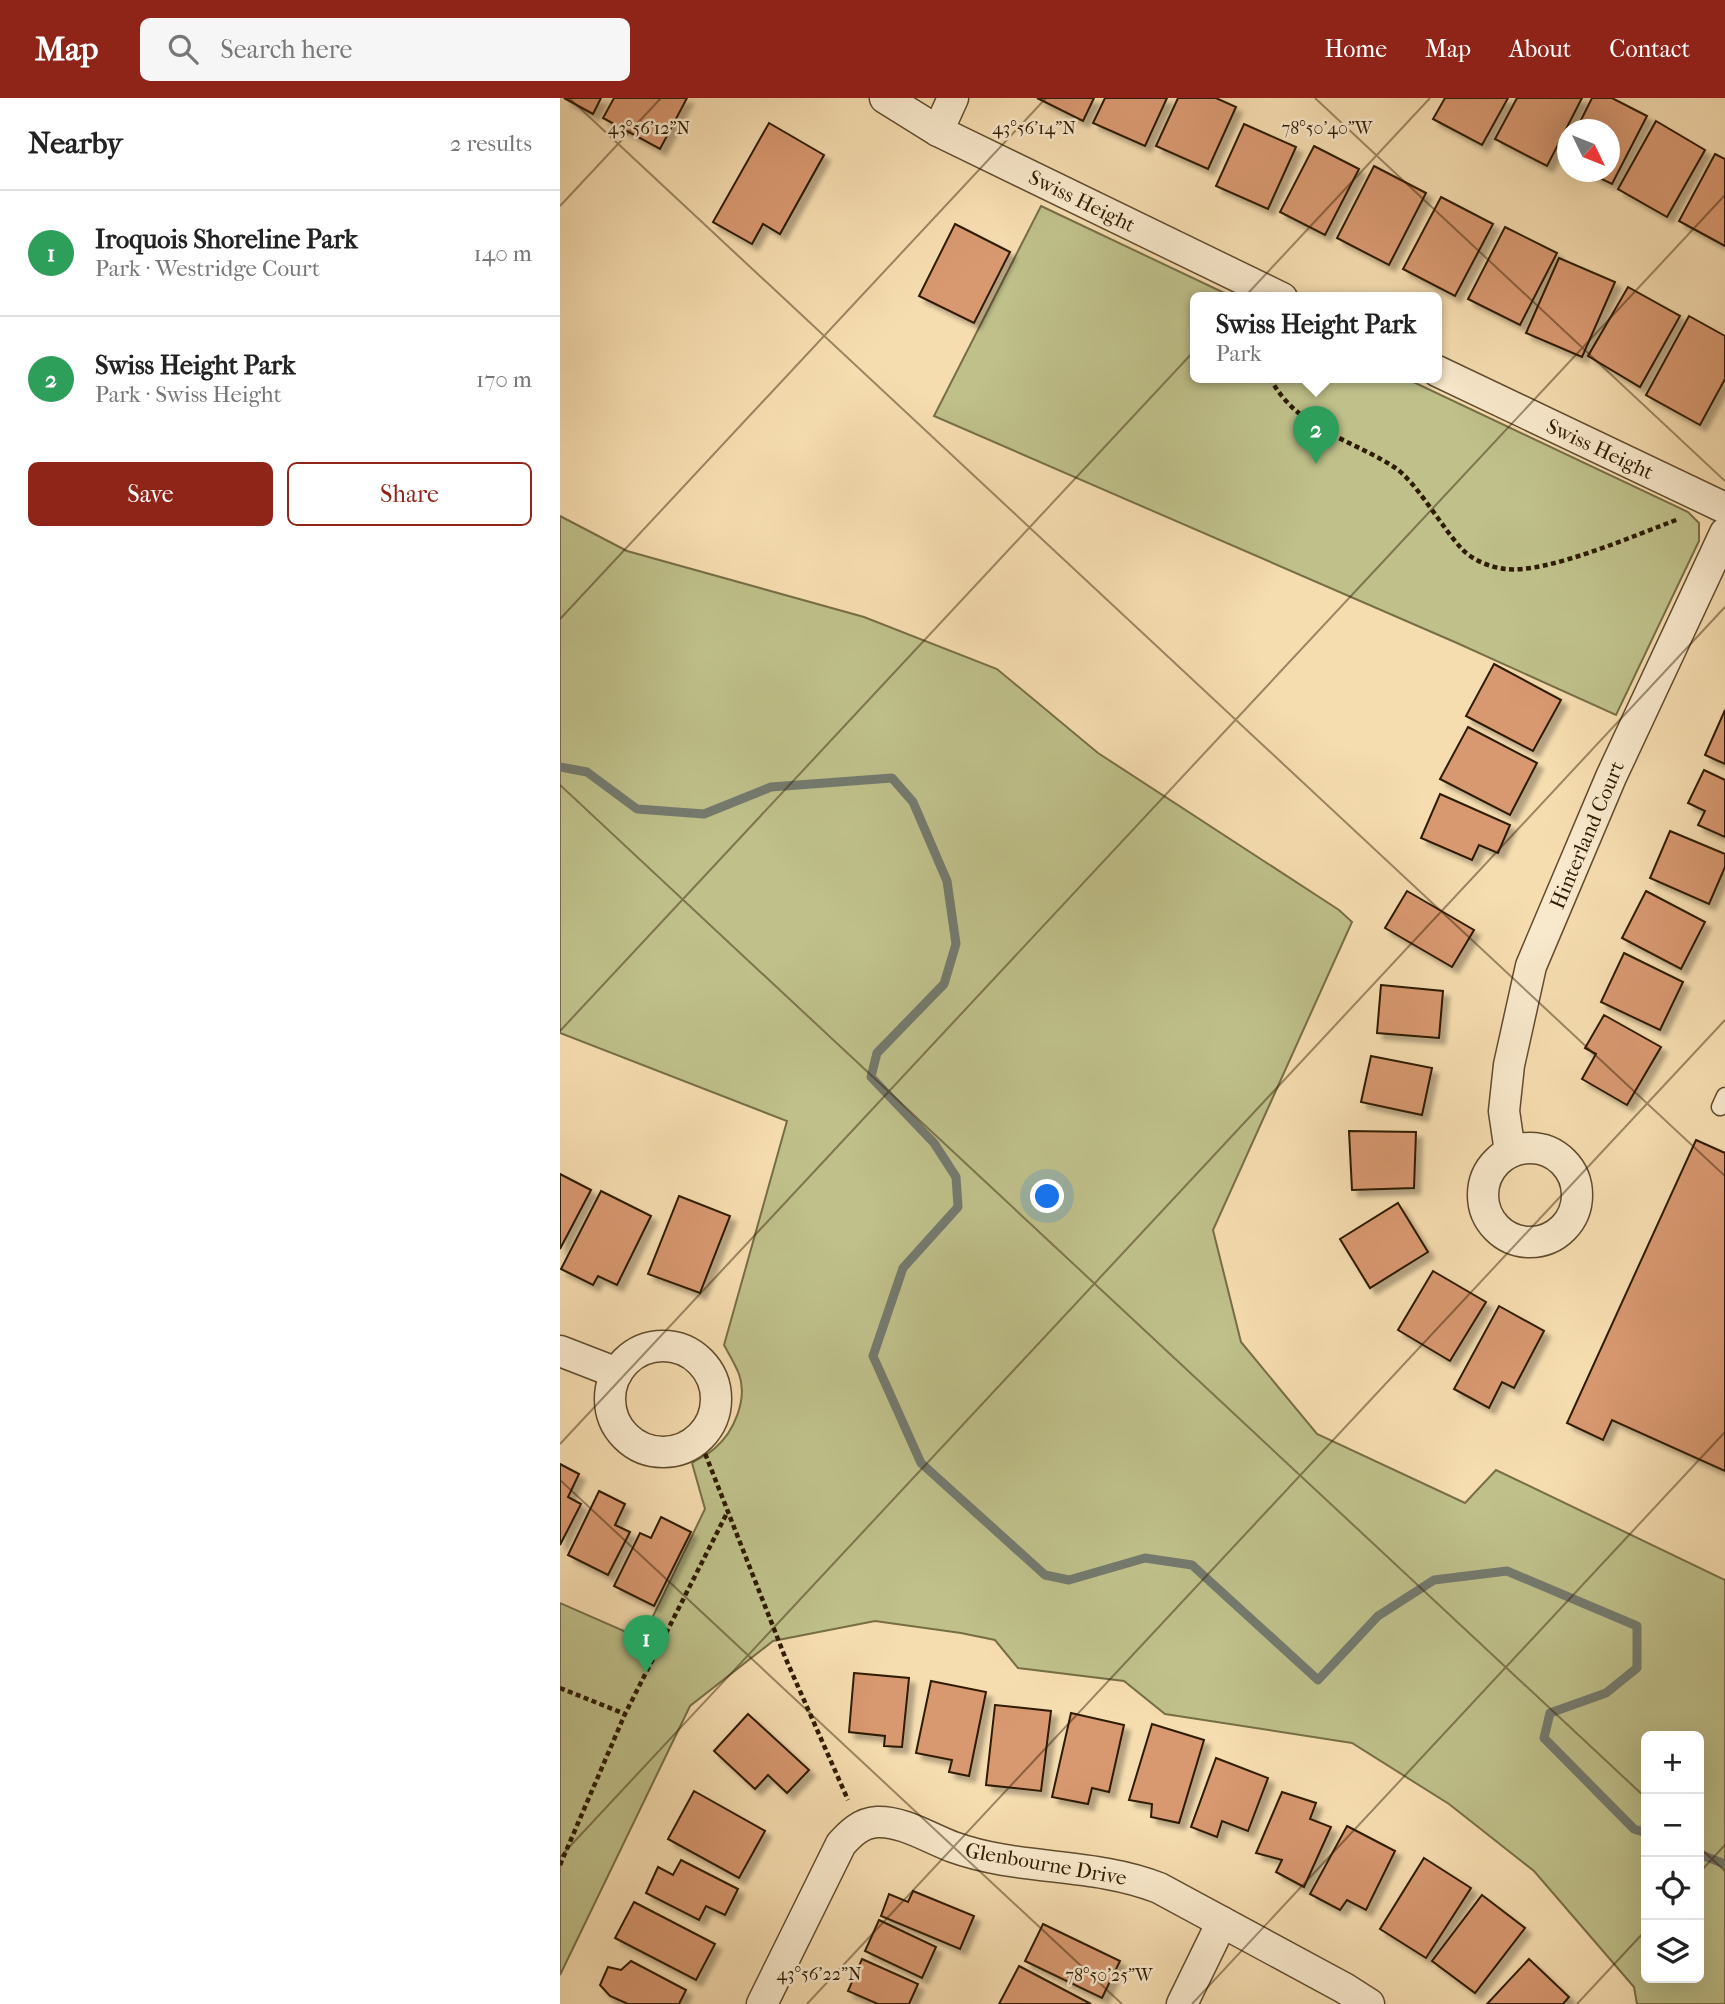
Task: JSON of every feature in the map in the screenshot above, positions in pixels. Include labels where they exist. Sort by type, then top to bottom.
[{"type":"street","name":"Swiss Height","points":[[884,98],[938,131],[1270,292]]},
{"type":"street","points":[[938,131],[953,98]]},
{"type":"street","name":"Swiss Height","points":[[1442,373],[1725,508]]},
{"type":"street","name":"Hinterland Court","points":[[1510,1152],[1505,1100],[1509,1065],[1531,966],[1611,777],[1725,533]]},
{"type":"street","points":[[658,1346],[674,1347],[690,1353],[703,1363],[712,1377],[716,1410],[710,1425],[699,1438],[686,1448],[653,1452],[637,1446],[624,1436],[615,1422],[610,1405],[611,1388],[617,1373],[628,1360],[642,1351],[658,1346]]},
{"type":"street","points":[[560,1351],[617,1373]]},
{"type":"street","name":"Glenbourne Drive","points":[[860,1826],[876,1822],[889,1823],[952,1847],[994,1859],[1143,1881],[1344,1988],[1369,2004]]},
{"type":"street","points":[[762,2004],[834,1856],[851,1833],[860,1826]]},
{"type":"street","points":[[1182,2004],[1222,1922]]},
{"type":"path","points":[[1273,383],[1292,410],[1395,467],[1464,552],[1482,563],[1506,569],[1559,562],[1690,515]]},
{"type":"path","points":[[699,1438],[785,1657],[860,1826]]},
{"type":"path","points":[[560,1865],[625,1714],[729,1510]]},
{"type":"path","points":[[560,1688],[625,1714]]},
{"type":"green space","points":[[1041,206],[1222,292],[1190,292],[1190,383],[1416,383],[1688,512],[1699,523],[1699,541],[1616,715],[934,416]]},
{"type":"green space","points":[[560,516],[627,551],[864,617],[997,669],[1098,753],[1339,910],[1352,922],[1213,1230],[1241,1342],[1317,1434],[1465,1503],[1496,1470],[1725,1580],[1725,2004],[1637,2004],[1634,1987],[1534,1871],[1449,1804],[1352,1743],[1165,1714],[1124,1681],[1018,1668],[995,1640],[875,1621],[773,1641],[690,1706],[560,1975],[560,1603],[642,1639],[705,1509],[692,1463],[722,1441],[738,1414],[742,1394],[739,1374],[724,1345],[787,1121],[560,1033]]},
{"type":"building","points":[[564,98],[601,98],[593,114]]},
{"type":"building","points":[[614,98],[687,98],[660,149],[603,118]]},
{"type":"building","points":[[1037,98],[1094,98],[1083,121]]},
{"type":"building","points":[[1105,98],[1167,98],[1145,146],[1093,123]]},
{"type":"building","points":[[1178,98],[1216,98],[1236,107],[1208,169],[1156,146]]},
{"type":"building","points":[[1445,98],[1508,98],[1482,145],[1433,119]]},
{"type":"building","points":[[1517,98],[1582,98],[1571,119],[1557,119],[1557,147],[1547,166],[1495,139]]},
{"type":"building","points":[[1592,98],[1612,98],[1647,116],[1620,168],[1620,119],[1582,119]]},
{"type":"building","points":[[1656,121],[1705,150],[1667,217],[1618,189]]},
{"type":"building","points":[[769,123],[824,155],[780,234],[763,224],[752,244],[713,222]]},
{"type":"building","points":[[1244,124],[1296,147],[1268,209],[1216,186]]},
{"type":"building","points":[[1314,146],[1359,169],[1325,235],[1280,212]]},
{"type":"building","points":[[1715,154],[1725,159],[1725,246],[1679,221]]},
{"type":"building","points":[[1374,166],[1426,193],[1389,265],[1337,238]]},
{"type":"building","points":[[1441,197],[1493,224],[1455,296],[1403,269]]},
{"type":"building","points":[[955,224],[1010,252],[974,323],[919,296]]},
{"type":"building","points":[[1505,227],[1557,253],[1520,325],[1468,299]]},
{"type":"building","points":[[1559,258],[1615,282],[1582,357],[1526,333]]},
{"type":"building","points":[[1628,287],[1680,316],[1640,387],[1588,356]]},
{"type":"building","points":[[1689,316],[1725,336],[1725,379],[1700,425],[1646,395]]},
{"type":"building","points":[[1494,664],[1561,700],[1533,751],[1466,716]]},
{"type":"building","points":[[1725,710],[1725,764],[1705,755]]},
{"type":"building","points":[[1468,727],[1537,763],[1510,815],[1440,779]]},
{"type":"building","points":[[1704,770],[1725,780],[1725,837],[1698,825],[1705,811],[1688,803]]},
{"type":"building","points":[[1440,794],[1510,825],[1498,853],[1479,845],[1472,860],[1421,838]]},
{"type":"building","points":[[1670,831],[1725,854],[1725,867],[1709,904],[1650,878]]},
{"type":"building","points":[[1407,891],[1474,930],[1452,967],[1385,928]]},
{"type":"building","points":[[1646,891],[1705,922],[1681,969],[1622,938]]},
{"type":"building","points":[[1624,953],[1683,982],[1660,1030],[1601,1002]]},
{"type":"building","points":[[1381,985],[1443,991],[1439,1038],[1377,1033]]},
{"type":"building","points":[[1604,1015],[1661,1047],[1627,1105],[1582,1079],[1596,1054],[1585,1048]]},
{"type":"building","points":[[1371,1056],[1432,1068],[1422,1115],[1361,1102]]},
{"type":"building","points":[[1349,1131],[1416,1132],[1414,1188],[1352,1190]]},
{"type":"building","points":[[1696,1140],[1725,1153],[1725,1471],[1612,1420],[1603,1440],[1567,1423]]},
{"type":"building","points":[[560,1174],[591,1190],[560,1249]]},
{"type":"building","points":[[601,1191],[651,1216],[617,1285],[598,1276],[593,1285],[561,1269]]},
{"type":"building","points":[[679,1196],[730,1216],[700,1293],[648,1274]]},
{"type":"building","points":[[1398,1203],[1428,1252],[1370,1288],[1340,1239]]},
{"type":"building","points":[[1433,1271],[1486,1302],[1450,1361],[1398,1330]]},
{"type":"building","points":[[1499,1306],[1544,1331],[1514,1388],[1502,1382],[1489,1408],[1454,1389]]},
{"type":"building","points":[[560,1464],[579,1474],[568,1497],[581,1504],[560,1545]]},
{"type":"building","points":[[599,1491],[625,1504],[615,1525],[630,1532],[608,1575],[568,1555]]},
{"type":"building","points":[[661,1517],[691,1532],[654,1606],[614,1586],[640,1533],[651,1538]]},
{"type":"building","points":[[854,1673],[909,1678],[902,1747],[884,1746],[885,1736],[849,1732]]},
{"type":"building","points":[[931,1681],[986,1692],[969,1776],[949,1772],[952,1760],[916,1753]]},
{"type":"building","points":[[995,1705],[1051,1711],[1041,1791],[986,1785]]},
{"type":"building","points":[[1071,1713],[1124,1725],[1109,1792],[1092,1788],[1088,1804],[1052,1797]]},
{"type":"building","points":[[748,1714],[809,1770],[787,1793],[768,1775],[755,1789],[714,1751]]},
{"type":"building","points":[[1152,1724],[1204,1740],[1179,1823],[1151,1817],[1152,1804],[1129,1800]]},
{"type":"building","points":[[1216,1758],[1268,1778],[1248,1831],[1222,1821],[1217,1837],[1191,1827]]},
{"type":"building","points":[[694,1791],[765,1831],[739,1878],[668,1839]]},
{"type":"building","points":[[1282,1792],[1316,1803],[1310,1819],[1331,1827],[1304,1887],[1276,1872],[1282,1860],[1256,1853]]},
{"type":"building","points":[[1347,1826],[1395,1851],[1366,1910],[1347,1900],[1340,1910],[1310,1894]]},
{"type":"building","points":[[1424,1858],[1471,1888],[1426,1958],[1380,1929]]},
{"type":"building","points":[[681,1860],[738,1889],[725,1915],[706,1906],[699,1920],[646,1893],[658,1867],[673,1875]]},
{"type":"building","points":[[913,1891],[974,1916],[960,1949],[881,1916],[889,1894],[908,1902]]},
{"type":"building","points":[[1482,1895],[1525,1928],[1475,1993],[1432,1961]]},
{"type":"building","points":[[634,1902],[715,1944],[696,1980],[615,1938]]},
{"type":"building","points":[[879,1920],[936,1947],[922,1978],[865,1951]]},
{"type":"building","points":[[1043,1924],[1120,1961],[1102,1998],[1025,1961]]},
{"type":"building","points":[[862,1959],[918,1984],[909,2004],[878,2004],[848,1991]]},
{"type":"building","points":[[1529,1959],[1569,1997],[1563,2004],[1487,2004]]},
{"type":"building","points":[[631,1961],[686,1990],[679,2004],[628,2004],[610,1996],[600,1985],[608,1967],[621,1970]]},
{"type":"building","points":[[1019,1966],[1091,2004],[999,2004]]},
{"type":"waterway","points":[[560,767],[587,772],[637,809],[704,814],[771,787],[892,778],[913,802],[947,881],[956,944],[944,984],[877,1053],[871,1077],[934,1143],[956,1177],[958,1207],[903,1268],[873,1356],[921,1463],[1045,1575],[1069,1580],[1145,1558],[1192,1565],[1318,1680],[1378,1616],[1434,1580],[1507,1571],[1637,1626],[1637,1668],[1606,1693],[1550,1713],[1544,1738],[1634,1829],[1641,1831]]},
{"type":"waterway","points":[[1704,1856],[1725,1864]]},
{"type":"place","name":"Swiss Height Park","points":[[1316,464]]},
{"type":"place","name":"Iroquois Shoreline Park","points":[[646,1673]]}]
